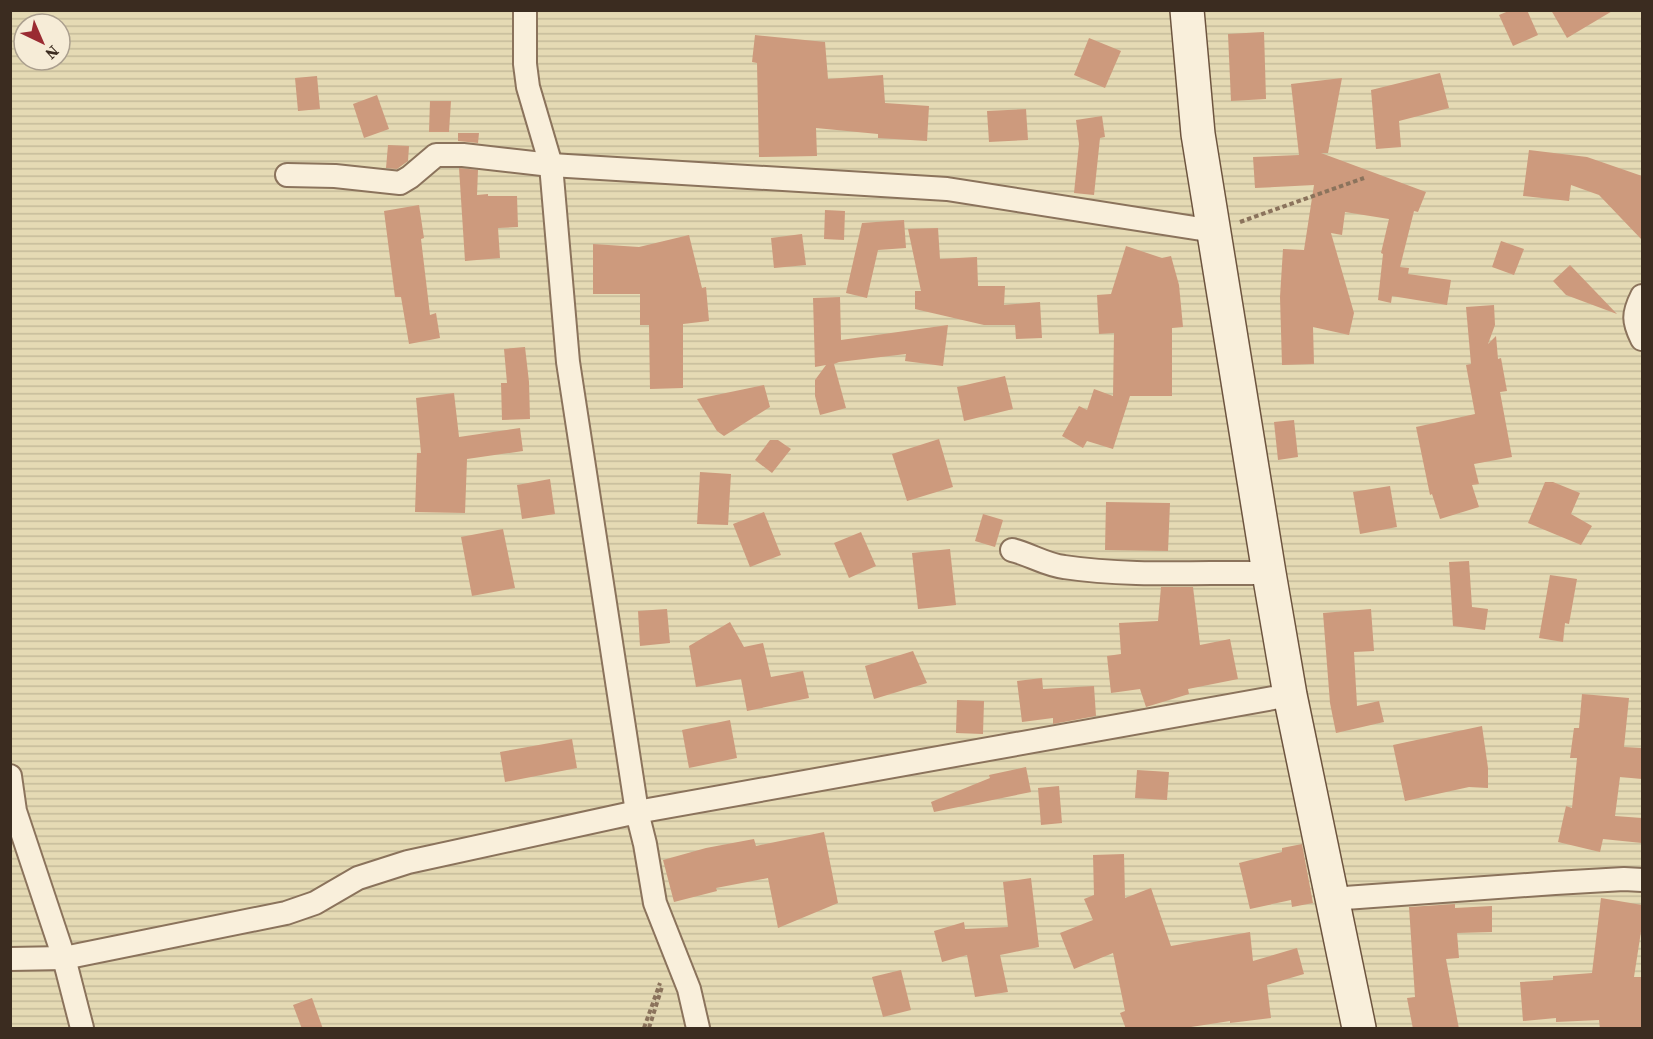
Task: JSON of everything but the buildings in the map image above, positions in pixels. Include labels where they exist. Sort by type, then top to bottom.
[{"type":"street","points":[[525,10],[525,64],[528,87],[551,165],[568,362],[637,812],[655,903],[689,989],[698,1029]]},
{"type":"street","points":[[1188,10],[1198,134],[1269,573],[1290,695],[1359,1029]]},
{"type":"street","points":[[287,175],[335,176],[400,183],[436,155],[463,155],[551,165],[947,189],[1214,231]]},
{"type":"street","points":[[1642,296],[1636,309],[1635,325],[1642,339]]},
{"type":"street","points":[[1011,550],[1061,567],[1107,571],[1269,573]]},
{"type":"street","points":[[10,959],[64,958],[285,913],[315,903],[358,878],[408,862],[637,812],[1290,695]]},
{"type":"street","points":[[10,776],[15,811],[64,958],[82,1029]]},
{"type":"street","points":[[1331,899],[1624,879],[1642,880]]},
{"type":"path","points":[[1214,231],[1364,178]]},
{"type":"path","points":[[644,1029],[673,949]]},
{"type":"shaded area","points":[[11,11],[1642,11],[1642,1028],[11,1028]]}]
